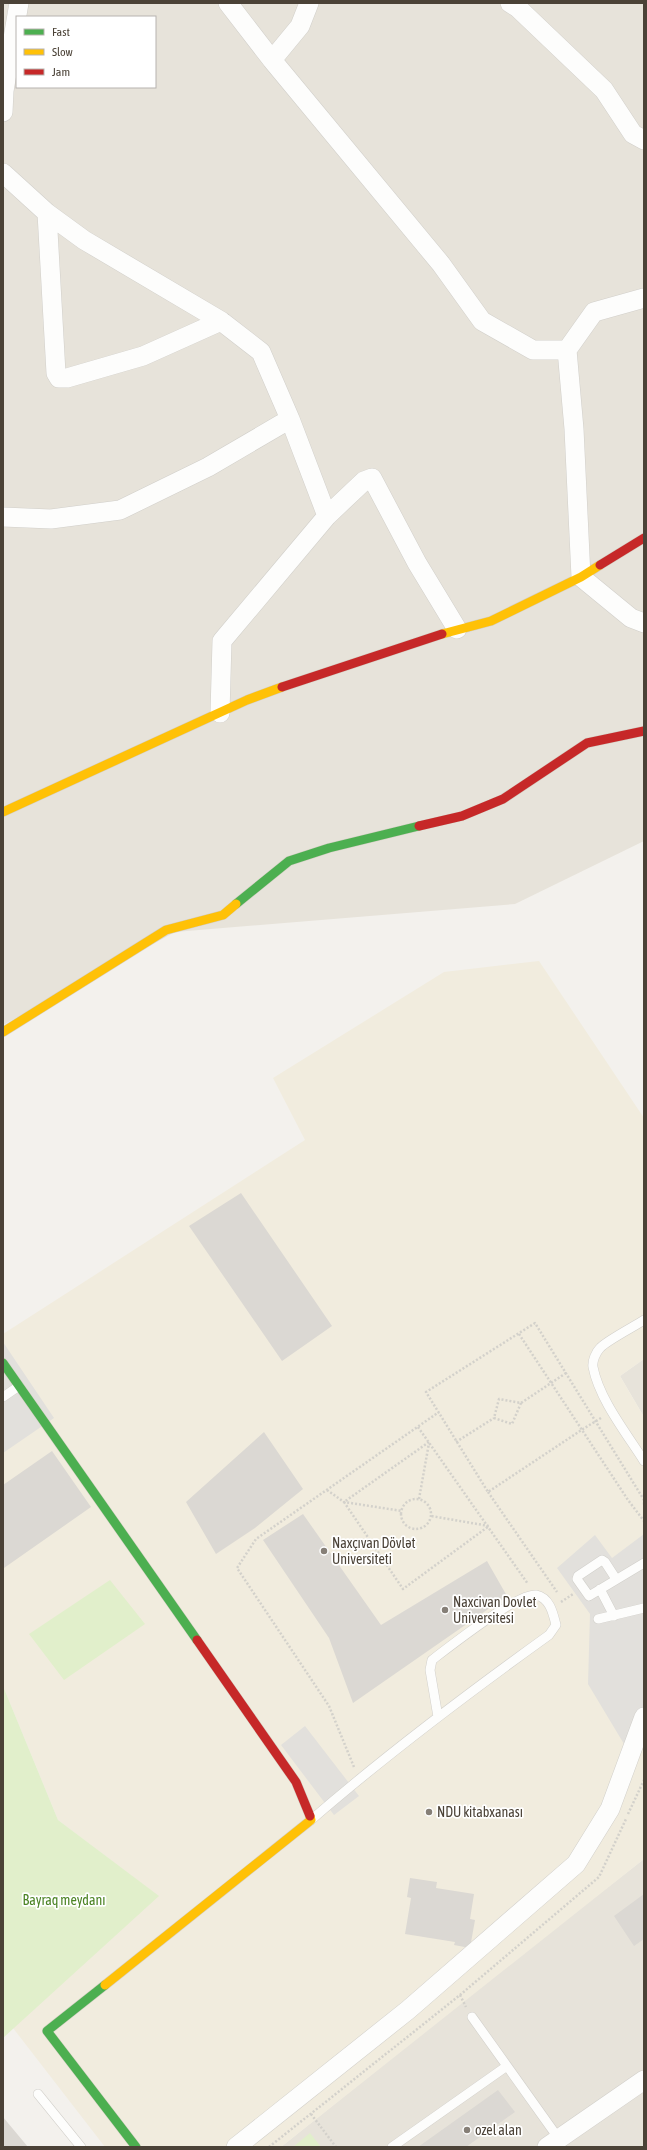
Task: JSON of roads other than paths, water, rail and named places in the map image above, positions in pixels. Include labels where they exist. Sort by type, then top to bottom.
[{"type":"street","points":[[17,16],[19,3]]},
{"type":"street","points":[[228,3],[272,60],[441,264],[482,320],[533,350],[567,350]]},
{"type":"street","points":[[272,60],[300,26],[309,3]]},
{"type":"street","points":[[516,4],[604,90],[633,134],[644,140]]},
{"type":"street","points":[[3,112],[4,91],[16,21]]},
{"type":"street","points":[[3,173],[47,213],[84,240],[221,321],[261,352],[290,419],[327,516]]},
{"type":"street","points":[[47,213],[56,373],[59,378],[67,378],[143,356],[221,321]]},
{"type":"street","points":[[644,298],[594,312],[567,350],[574,429],[581,577],[631,618],[644,623]]},
{"type":"street","points":[[3,517],[52,519],[120,510],[208,467],[290,419]]},
{"type":"street","points":[[220,713],[222,641],[327,516],[364,481],[372,478],[417,563],[457,629]]},
{"type":"street","points":[[3,812],[247,700],[310,676],[457,629],[491,621],[581,577],[644,538]]},
{"type":"street","points":[[3,1032],[166,930],[223,915],[289,861],[329,848],[462,816],[503,799],[588,743],[644,731]]},
{"type":"street","points":[[3,1363],[296,1782],[311,1820],[47,2031],[136,2147]]},
{"type":"street","points":[[236,2147],[408,2010],[576,1864],[610,1809],[644,1717]]},
{"type":"street","points":[[553,2143],[644,2080]]},
{"type":"lane","points":[[644,1320],[600,1347],[595,1356],[593,1366],[600,1386],[612,1411],[644,1461]]},
{"type":"lane","points":[[3,1397],[19,1386]]},
{"type":"lane","points":[[616,1579],[606,1562],[602,1560],[578,1576],[582,1587],[589,1596],[644,1563]]},
{"type":"lane","points":[[600,1589],[614,1616]]},
{"type":"lane","points":[[311,1820],[359,1779],[438,1717],[549,1635],[556,1624],[552,1609],[546,1601],[536,1596],[525,1597],[509,1605],[432,1660],[430,1670],[438,1717]]},
{"type":"lane","points":[[598,1618],[614,1616],[644,1608]]},
{"type":"lane","points":[[472,2017],[507,2066],[553,2143]]},
{"type":"lane","points":[[392,2147],[507,2066]]},
{"type":"lane","points":[[38,2094],[81,2147]]},
{"type":"place","name":"Naxçıvan Dövlət Universiteti","points":[[324,1551]]},
{"type":"place","name":"Naxcivan Dovlet Universitesi","points":[[445,1610]]},
{"type":"place","name":"NDU kitabxanası","points":[[429,1812]]},
{"type":"place","name":"ozel alan","points":[[467,2130]]},
{"type":"park label","name":"Bayraq meydanı","points":[[64,1900]]}]
